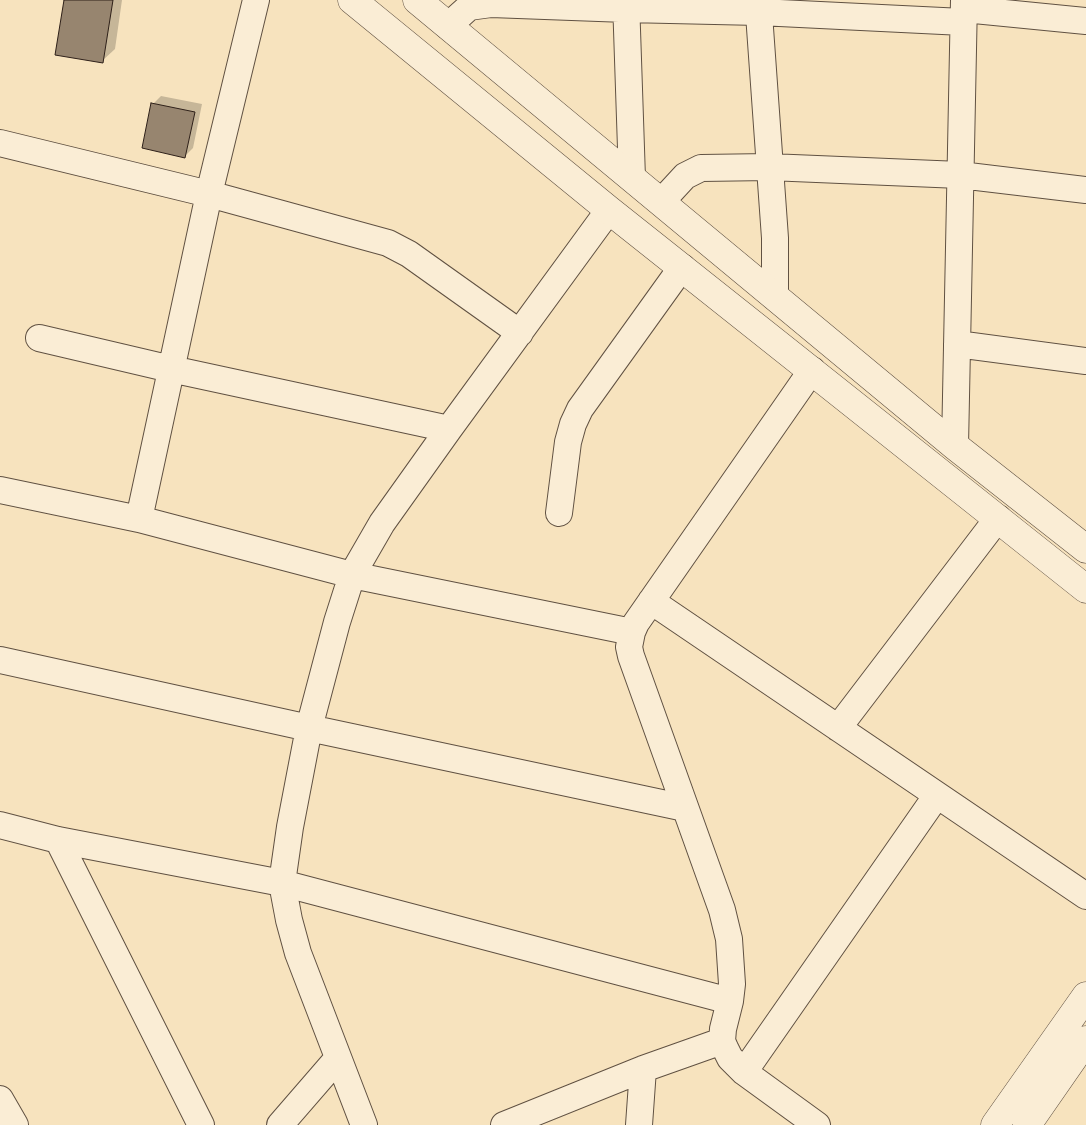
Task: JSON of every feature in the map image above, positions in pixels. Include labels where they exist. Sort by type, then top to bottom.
[{"type":"street","points":[[139,520],[209,194],[256,0]]},
{"type":"street","points":[[352,0],[610,210],[1086,589]]},
{"type":"street","points":[[417,0],[955,446],[1086,549]]},
{"type":"street","points":[[448,26],[469,7],[491,4],[626,4],[964,10],[1086,21]]},
{"type":"street","points":[[626,4],[632,178]]},
{"type":"street","points":[[758,6],[775,238],[775,296]]},
{"type":"street","points":[[955,446],[964,10]]},
{"type":"street","points":[[0,143],[209,194],[396,246],[520,332]]},
{"type":"street","points":[[661,202],[685,176],[701,168],[769,167],[960,175],[1086,190]]},
{"type":"street","points":[[364,1125],[298,953],[282,883],[290,827],[309,728],[337,622],[352,575],[382,523],[448,429],[610,210]]},
{"type":"street","points":[[559,513],[568,442],[580,409],[682,267]]},
{"type":"street","points":[[38,338],[448,429]]},
{"type":"street","points":[[957,344],[1086,361]]},
{"type":"street","points":[[812,370],[636,622],[632,632],[630,647],[631,656],[724,917],[729,939],[732,984],[722,1041],[730,1058],[744,1072],[818,1125]]},
{"type":"street","points":[[0,490],[139,520],[352,575],[632,632]]},
{"type":"street","points":[[838,728],[998,518]]},
{"type":"street","points":[[650,601],[1086,896]]},
{"type":"street","points":[[0,660],[685,808]]},
{"type":"street","points":[[744,1072],[937,795]]},
{"type":"street","points":[[0,825],[58,840],[282,883],[730,1001]]},
{"type":"street","points":[[58,840],[201,1125]]},
{"type":"street","points":[[995,1125],[1086,996]]},
{"type":"street","points":[[504,1125],[643,1069],[722,1041]]},
{"type":"street","points":[[1027,1125],[1084,1046]]},
{"type":"street","points":[[280,1125],[338,1058]]},
{"type":"street","points":[[639,1125],[643,1069]]},
{"type":"street","points":[[0,1099],[15,1125]]},
{"type":"building","points":[[64,0],[113,0],[103,63],[55,55]]},
{"type":"building","points":[[151,103],[195,112],[185,158],[142,148]]}]
